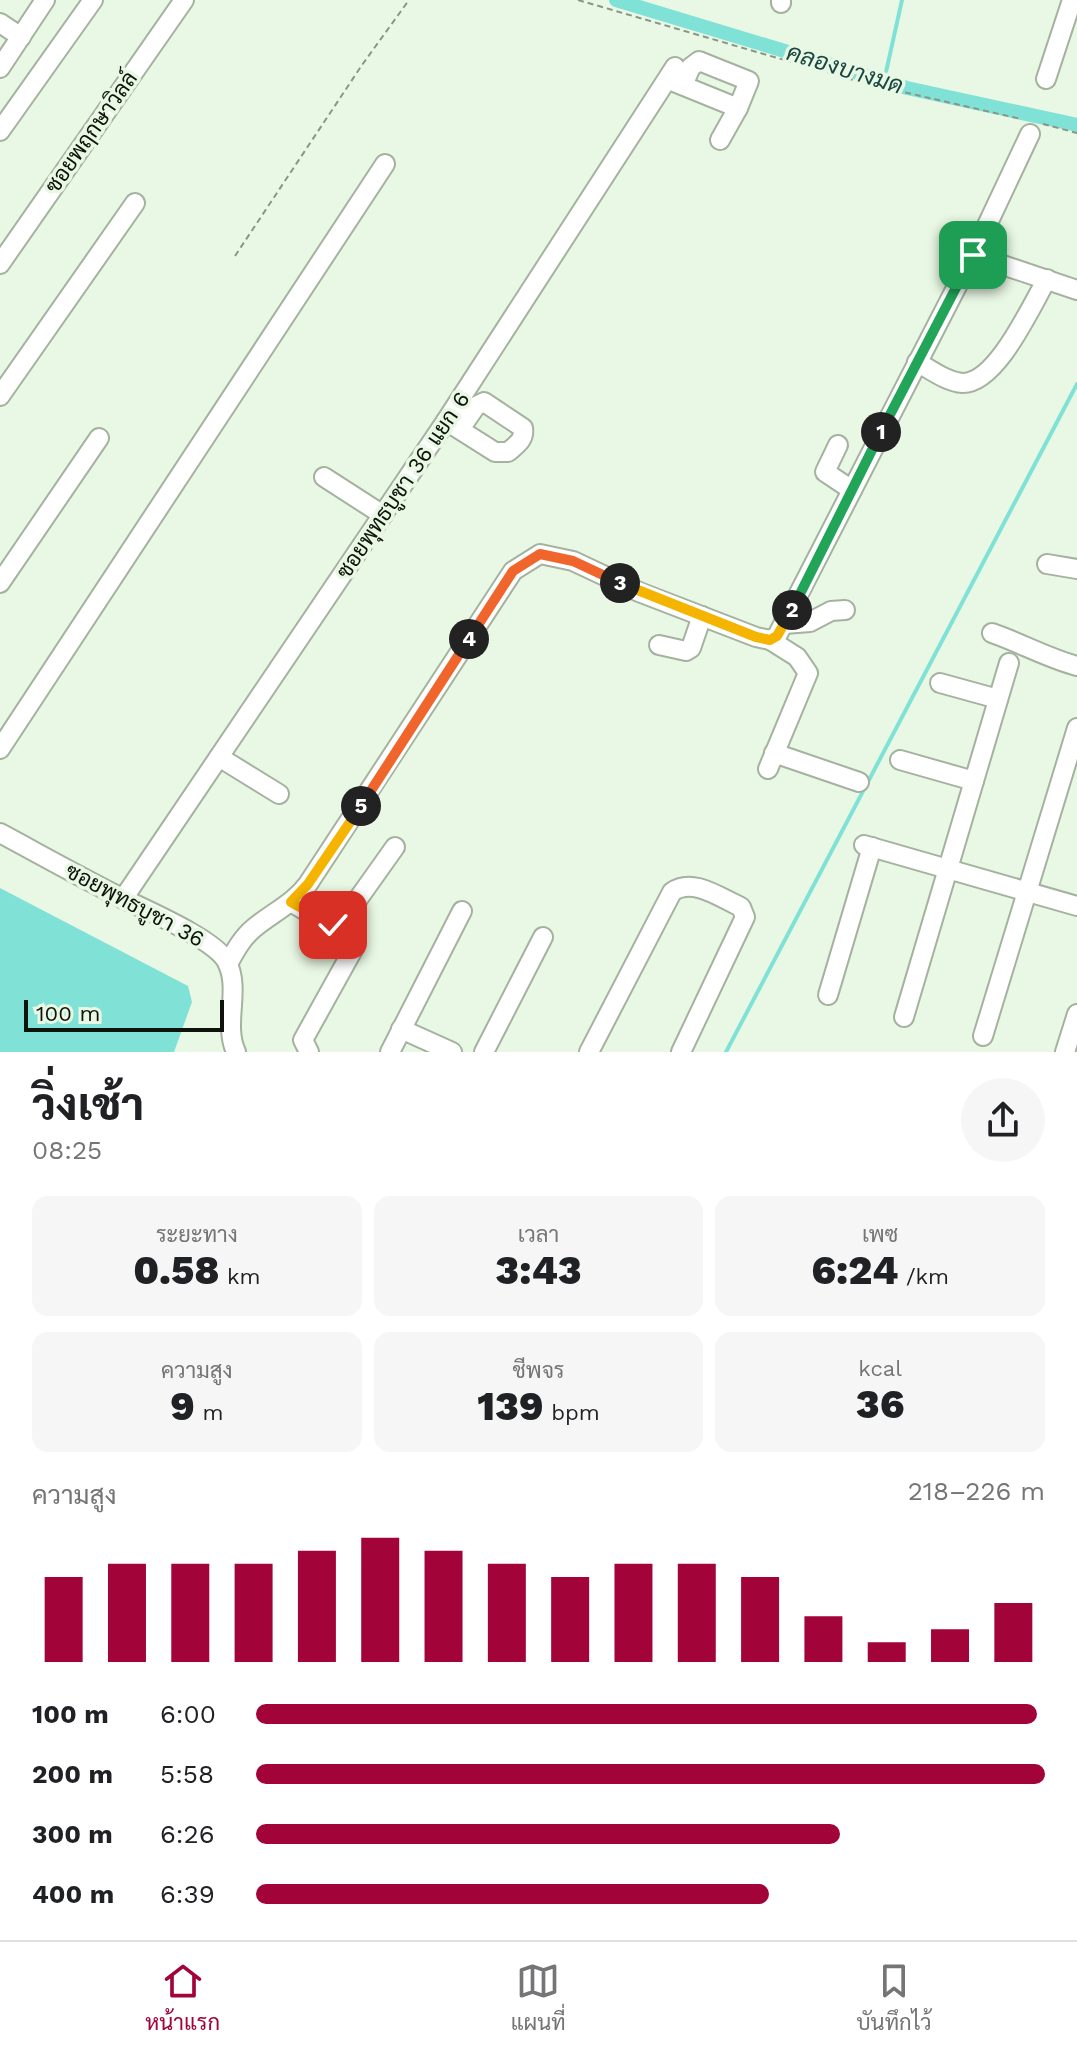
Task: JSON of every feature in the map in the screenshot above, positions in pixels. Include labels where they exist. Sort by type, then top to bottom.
[{"type":"street","points":[[0,68],[45,0]]},
{"type":"street","points":[[0,131],[93,0]]},
{"type":"street","name":"ซอยพฤกษาวิลล์","points":[[0,264],[184,0]]},
{"type":"street","points":[[1046,79],[1072,0]]},
{"type":"street","points":[[0,23],[21,37]]},
{"type":"street","name":"ซอยพุทธบูชา 36 แยก 6","points":[[123,899],[383,515],[453,425],[675,78],[695,62],[701,61],[749,81],[738,108]]},
{"type":"street","points":[[675,78],[738,108],[720,140]]},
{"type":"street","points":[[770,640],[777,636],[784,624],[973,255],[1031,126]]},
{"type":"street","points":[[0,749],[385,164]]},
{"type":"street","points":[[0,396],[135,203]]},
{"type":"street","points":[[973,255],[1077,290]]},
{"type":"street","points":[[917,362],[952,382],[974,382],[985,375],[1006,349],[1047,279]]},
{"type":"street","points":[[0,583],[99,438]]},
{"type":"street","points":[[838,445],[825,472],[852,490]]},
{"type":"street","points":[[324,477],[383,515]]},
{"type":"street","points":[[215,1052],[233,1046],[232,986],[228,964],[239,944],[252,929],[291,902],[308,884],[513,571],[540,554],[573,561],[639,592],[770,640],[797,657],[808,673],[771,761],[859,782]]},
{"type":"street","points":[[1047,564],[1077,569]]},
{"type":"street","points":[[784,624],[810,622],[831,611],[845,610]]},
{"type":"street","points":[[659,645],[686,651],[691,648],[702,616]]},
{"type":"street","points":[[992,633],[1077,666]]},
{"type":"street","points":[[904,1017],[1009,663]]},
{"type":"street","points":[[940,683],[998,699]]},
{"type":"street","points":[[983,1036],[1077,728]]},
{"type":"street","points":[[219,757],[279,794]]},
{"type":"street","points":[[900,760],[974,781]]},
{"type":"street","name":"ซอยพุทธบูชา 36","points":[[0,833],[212,946],[228,964]]},
{"type":"street","points":[[828,995],[868,846],[1077,906]]},
{"type":"street","points":[[291,902],[326,923],[341,923],[395,847]]},
{"type":"street","points":[[589,1052],[672,892],[680,886],[692,885],[741,907],[745,917],[681,1052]]},
{"type":"street","points":[[390,1052],[462,911]]},
{"type":"street","points":[[484,1052],[543,937]]},
{"type":"street","points":[[309,1052],[303,1040],[354,948]]},
{"type":"street","points":[[1065,1052],[1077,1014]]},
{"type":"street","points":[[401,1029],[452,1052]]},
{"type":"path","points":[[235,256],[409,0]]},
{"type":"path","points":[[578,0],[860,82],[1031,126],[1077,133]]},
{"type":"water","points":[[0,888],[188,986],[192,1002],[174,1052],[0,1052]]},
{"type":"waterway","name":"คลองบางมด","points":[[616,0],[907,88],[1077,125]]},
{"type":"waterway","points":[[884,81],[902,0]]},
{"type":"waterway","points":[[726,1052],[1077,384]]},
{"type":"route","points":[[333,925],[291,902],[301,894],[345,830],[513,571],[525,561],[540,554],[553,555],[756,637],[770,640],[777,636],[973,255]]}]
